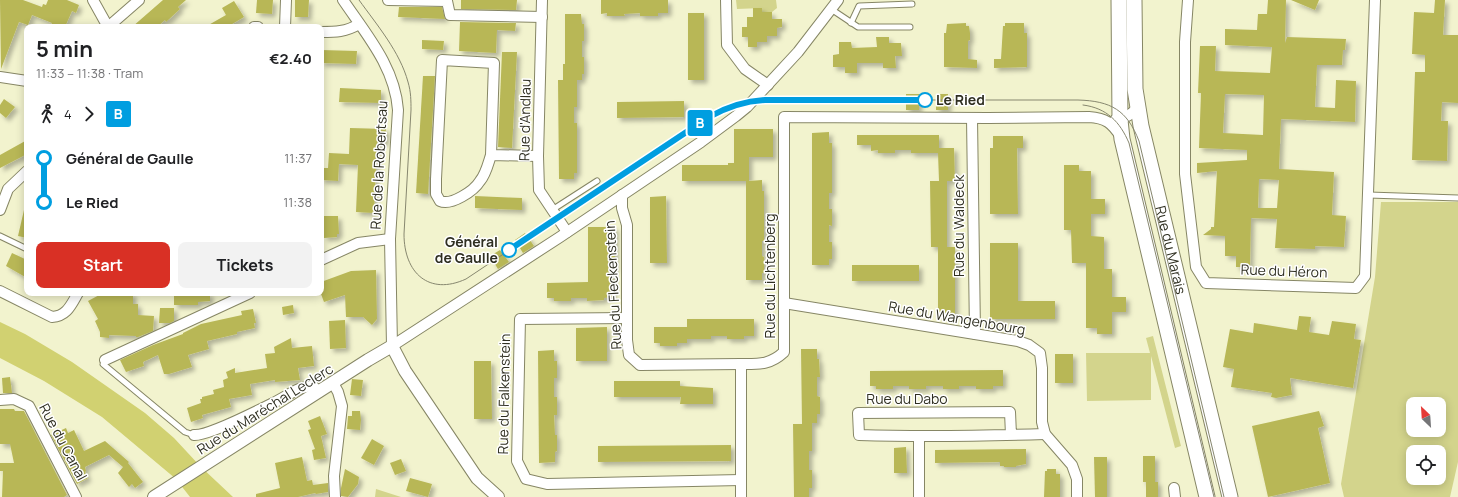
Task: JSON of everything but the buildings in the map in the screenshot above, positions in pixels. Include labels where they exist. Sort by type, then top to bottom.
[{"type":"main road","name":"Rue du Marais","points":[[1119,0],[1120,120],[1122,139],[1207,497]]},
{"type":"main road","name":"Rue du Marais","points":[[1134,0],[1135,89],[1138,106],[1148,154],[1230,497]]},
{"type":"street","points":[[93,0],[106,24]]},
{"type":"street","points":[[111,24],[138,0]]},
{"type":"street","points":[[285,24],[286,0]]},
{"type":"street","name":"Rue de la Robertsau","points":[[343,0],[390,74],[398,102],[390,239],[392,346]]},
{"type":"street","points":[[388,0],[447,1],[450,15],[542,17]]},
{"type":"street","name":"Rue d'Andlau","points":[[542,0],[538,190],[567,232]]},
{"type":"street","points":[[726,0],[727,45],[745,68],[768,85]]},
{"type":"street","points":[[498,497],[477,478],[405,371],[392,346],[567,232],[701,142],[736,116],[768,85],[798,52],[838,0]]},
{"type":"street","name":"Rue du Héron","points":[[1188,0],[1185,42],[1185,174],[1196,267],[1206,283],[1356,288],[1365,276],[1375,0]]},
{"type":"street","points":[[324,32],[338,33],[359,24]]},
{"type":"street","points":[[442,60],[494,63],[491,155],[484,175],[476,186],[451,202],[442,203],[438,200],[436,194],[436,179],[442,60]]},
{"type":"street","points":[[0,77],[24,81]]},
{"type":"street","points":[[972,118],[1090,117],[1120,120],[1130,115],[1138,106]]},
{"type":"street","name":"Rue du Lichtenberg","points":[[741,364],[760,364],[776,360],[784,352],[784,117],[972,118]]},
{"type":"street","name":"Rue du Waldeck","points":[[972,118],[975,334]]},
{"type":"street","points":[[1103,119],[1113,127],[1122,139]]},
{"type":"street","points":[[491,155],[538,156]]},
{"type":"street","points":[[0,210],[8,189],[24,174]]},
{"type":"street","name":"Rue du Fleckenstein","points":[[622,195],[622,208],[627,225],[627,340],[629,354],[640,365],[741,364]]},
{"type":"street","points":[[324,259],[358,243],[390,239]]},
{"type":"street","points":[[0,291],[52,317],[60,316],[70,308],[76,296]]},
{"type":"street","points":[[105,360],[244,296]]},
{"type":"street","name":"Rue du Wangenbourg","points":[[784,303],[1029,344],[1040,353],[1042,368],[1042,422],[1045,434]]},
{"type":"street","name":"Rue du Falkenstein","points":[[627,318],[520,319],[517,460],[526,478],[547,484],[741,480]]},
{"type":"street","name":"Rue du Maréchal Leclerc","points":[[154,497],[333,384],[366,361],[392,346]]},
{"type":"street","points":[[741,364],[741,497]]},
{"type":"street","points":[[333,384],[338,392],[342,406],[334,476],[335,497]]},
{"type":"street","points":[[194,435],[204,434],[219,428],[278,400],[302,386],[313,386],[319,392]]},
{"type":"street","name":"Rue du Canal","points":[[0,400],[14,399],[29,406],[76,497]]},
{"type":"street","name":"Rue du Dabo","points":[[1010,435],[1010,412],[858,413],[858,435],[919,436],[1010,435],[1045,434]]},
{"type":"street","points":[[1045,434],[1072,465],[1077,479],[1077,497]]},
{"type":"street","points":[[919,436],[920,497]]},
{"type":"lane","points":[[851,23],[858,6],[912,4]]},
{"type":"lane","points":[[831,9],[858,27],[910,27]]},
{"type":"lane","points":[[552,210],[597,181]]},
{"type":"lane","points":[[1369,195],[1458,198]]},
{"type":"lane","points":[[0,236],[24,248]]},
{"type":"lane","points":[[105,360],[103,364],[185,432],[194,435]]},
{"type":"green space","points":[[736,0],[776,0],[777,8],[772,12],[762,12],[762,8],[737,9]]},
{"type":"green space","points":[[1381,202],[1458,202],[1458,462],[1450,497],[1344,497],[1341,484],[1375,277]]},
{"type":"green space","points":[[1153,336],[1181,446],[1175,448],[1151,356],[1151,400],[1087,401],[1086,353],[1150,353],[1146,338]]},
{"type":"green space","points":[[376,489],[401,497],[375,497]]},
{"type":"shaded area","points":[[0,322],[25,334],[72,362],[145,413],[174,438],[200,466],[233,497],[190,497],[176,479],[102,417],[44,381],[0,358]]},
{"type":"tram line","points":[[359,0],[394,49],[400,60],[408,82],[411,110],[404,234],[408,260],[421,278],[430,283],[441,285],[453,284],[466,279],[709,117],[735,105],[765,100],[1078,100],[1100,102],[1116,109],[1129,122],[1139,141],[1224,497]]},
{"type":"tram line","name":"B","points":[[509,250],[709,117],[726,108],[743,103],[765,100],[925,100]]},
{"type":"tram line","points":[[1083,105],[1099,109],[1112,117],[1129,143],[1214,497]]},
{"type":"place","name":"Le Ried","points":[[925,100]]},
{"type":"place","name":"Général de Gaulle","points":[[509,250]]}]
